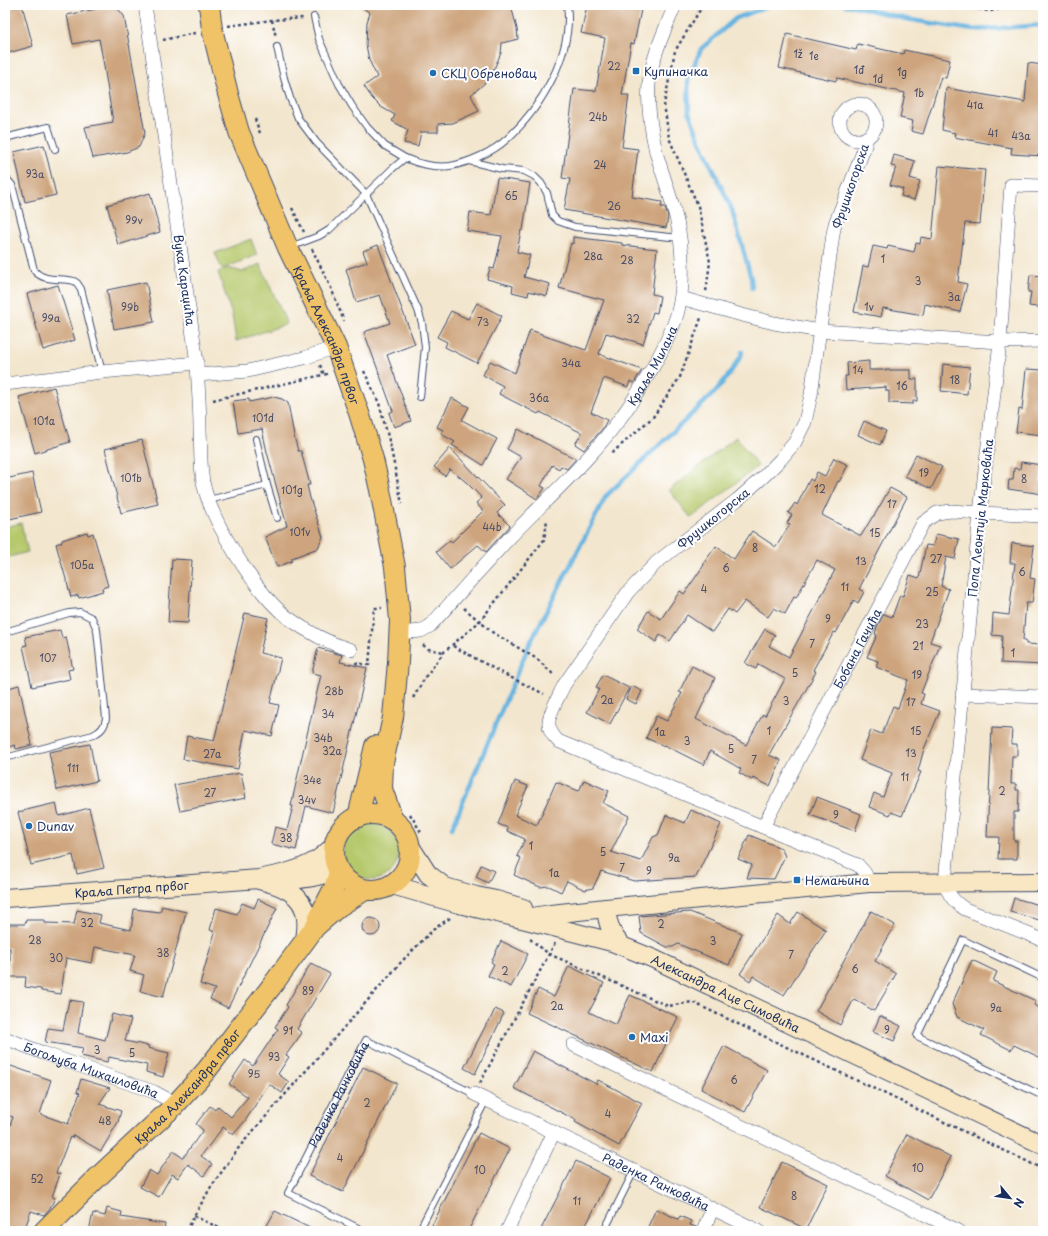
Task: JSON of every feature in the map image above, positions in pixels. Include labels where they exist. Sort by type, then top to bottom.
[{"type":"main road","name":"Краља Александра првог","points":[[209,5],[224,27],[228,94],[240,132],[288,248],[336,347],[360,416],[373,459],[395,567],[400,608],[409,633],[383,717],[358,817]]},
{"type":"main road","name":"Краља Александра првог","points":[[397,675],[393,717],[383,763],[382,789],[394,820],[405,832],[410,846]]},
{"type":"main road","name":"Краља Александра првог","points":[[44,1231],[99,1176],[174,1106],[206,1071],[231,1040],[310,933],[335,886],[339,871],[334,858],[335,845],[343,828],[358,817],[367,814],[385,816],[394,820]]},
{"type":"main road","points":[[392,885],[399,880],[407,868],[411,855],[410,846]]},
{"type":"main road","points":[[339,871],[350,884],[365,890]]},
{"type":"main road","name":"Краља Александра првог","points":[[310,933],[338,907],[365,890],[379,890],[392,885]]},
{"type":"street","name":"Вука Караџића","points":[[145,5],[197,369],[202,472],[208,500],[222,530],[240,561],[271,602],[302,628],[351,650]]},
{"type":"street","name":"Краља Милана","points":[[409,633],[421,631],[430,626],[482,566],[566,480],[624,414],[642,386],[667,340],[678,312],[680,298],[682,271],[680,238],[674,210],[656,150],[651,127],[649,84],[654,62],[675,5]]},
{"type":"street","name":"Фрушкогорска","points":[[564,685],[628,592],[657,562],[737,500],[763,477],[795,442],[805,422],[811,395],[835,224],[864,149],[867,137]]},
{"type":"street","name":"Попа Леонтија Марковића","points":[[945,882],[980,513],[1000,342],[1011,185],[1043,186]]},
{"type":"street","points":[[680,298],[774,323],[820,331],[1000,342],[1043,341]]},
{"type":"street","points":[[5,384],[102,372],[197,369],[248,371],[304,358],[336,347]]},
{"type":"street","name":"Бобана Гачића","points":[[763,827],[923,523],[937,513],[951,511],[1043,516]]},
{"type":"street","points":[[564,685],[548,722],[551,732],[558,741],[858,865],[865,873],[869,883]]},
{"type":"street","points":[[962,694],[1043,697]]},
{"type":"street","name":"Краља Петра првог","points":[[258,879],[284,874],[316,861],[335,845]]},
{"type":"street","points":[[410,846],[428,874],[445,887],[551,914]]},
{"type":"street","name":"Краља Петра првог","points":[[5,898],[258,879],[300,880],[339,871]]},
{"type":"street","points":[[258,879],[282,887],[292,893],[300,902],[306,916],[310,933]]},
{"type":"street","points":[[945,882],[947,889],[956,903],[1043,940]]},
{"type":"street","points":[[522,919],[606,908],[869,883],[1043,882]]},
{"type":"street","name":"Александра Аце Симовића","points":[[392,885],[470,907],[522,919],[622,946],[662,962],[1043,1145]]},
{"type":"street","points":[[606,908],[610,930],[622,946]]},
{"type":"street","name":"Богољуба Михаиловића","points":[[5,1038],[154,1092],[168,1100],[174,1106]]},
{"type":"street","points":[[572,1045],[959,1231]]},
{"type":"street","name":"Раденка Ранковића","points":[[480,1097],[758,1231]]},
{"type":"street","points":[[507,1231],[554,1132]]},
{"type":"street","points":[[702,1231],[712,1210]]},
{"type":"lane","points":[[314,17],[319,39],[339,84],[367,127],[385,146],[405,158],[423,165],[448,166],[469,161],[486,153],[506,140],[524,121],[540,100],[557,69],[564,49],[568,31],[567,5]]},
{"type":"lane","points":[[277,47],[284,78],[298,118],[316,142],[366,194],[418,310],[422,323],[425,347],[420,397]]},
{"type":"lane","points":[[5,138],[48,127],[55,149]]},
{"type":"lane","points":[[288,248],[319,236],[329,230],[405,158]]},
{"type":"lane","points":[[469,161],[502,169],[524,172],[534,176],[541,183],[546,193],[552,215],[558,221],[575,227],[680,238]]},
{"type":"lane","points":[[5,176],[12,185],[34,270],[45,279],[74,281],[81,289],[102,372]]},
{"type":"lane","points":[[256,439],[277,518]]},
{"type":"lane","points":[[208,500],[267,485]]},
{"type":"lane","points":[[5,632],[69,613],[80,612],[92,618],[97,630],[106,718],[99,733],[5,758]]},
{"type":"lane","points":[[1043,978],[963,940],[917,1036],[1043,1096]]},
{"type":"lane","name":"Раденка Ранковића","points":[[364,1231],[288,1193],[366,1040],[480,1097]]},
{"type":"lane","points":[[419,1231],[480,1097]]},
{"type":"lane","points":[[604,1231],[634,1171]]},
{"type":"path","points":[[949,5],[990,11],[1023,5]]},
{"type":"path","points":[[150,43],[224,27],[272,20],[314,17]]},
{"type":"path","points":[[272,20],[277,47]]},
{"type":"path","points":[[254,118],[262,139]]},
{"type":"path","points":[[288,201],[331,288],[345,322]]},
{"type":"path","points":[[453,599],[492,632],[537,659],[564,685]]},
{"type":"path","points":[[351,650],[347,662],[369,665],[374,608],[400,608]]},
{"type":"path","points":[[409,633],[428,649],[444,652]]},
{"type":"path","points":[[453,646],[508,676],[557,700]]},
{"type":"path","points":[[187,1231],[211,1187],[240,1146],[403,960],[434,929],[454,916],[468,912],[470,907]]},
{"type":"path","points":[[480,1097],[562,930]]},
{"type":"path","points":[[528,936],[549,954],[668,1006],[692,1002],[1043,1169]]},
{"type":"path","points":[[194,1216],[226,1231]]},
{"type":"green space","points":[[251,239],[257,255],[222,269],[215,253]]},
{"type":"green space","points":[[260,264],[287,324],[236,341],[232,315],[218,272],[229,268],[242,272]]},
{"type":"green space","points":[[736,437],[758,466],[691,518],[669,490]]},
{"type":"green space","points":[[21,523],[28,552],[5,558],[5,527]]},
{"type":"green space","points":[[365,824],[377,824],[391,832],[399,846],[397,863],[391,872],[377,880],[365,880],[355,875],[348,868],[343,858],[343,846],[348,836],[355,829]]},
{"type":"building","points":[[5,5],[22,5],[33,46],[5,54]]},
{"type":"building","name":"СКЦ Обреновац","points":[[359,5],[511,5],[518,39],[502,43],[501,53],[494,69],[486,82],[471,95],[479,111],[453,123],[438,124],[438,132],[421,132],[418,146],[404,143],[408,130],[392,121],[395,115],[381,107],[372,98],[364,86],[377,77],[369,60],[366,45],[367,22],[370,13]]},
{"type":"building","points":[[587,5],[642,5],[634,44],[631,43],[622,95],[629,95],[622,147],[638,149],[632,197],[662,202],[661,207],[665,207],[668,217],[666,228],[564,210],[570,179],[562,178],[574,89],[596,91],[605,38],[581,33]]},
{"type":"building","points":[[111,6],[119,10],[124,16],[145,133],[139,147],[127,152],[93,158],[85,127],[113,122],[103,60],[99,39],[73,44],[67,15]]},
{"type":"building","points":[[787,34],[856,50],[858,44],[903,54],[904,50],[950,60],[946,78],[941,77],[923,134],[911,131],[913,121],[900,118],[905,93],[837,78],[836,81],[779,68]]},
{"type":"building","points":[[1028,63],[1043,65],[1043,156],[1011,154],[1012,148],[954,137],[955,133],[942,130],[946,88],[1025,102]]},
{"type":"building","points":[[44,145],[56,195],[25,202],[14,152]]},
{"type":"building","points":[[894,155],[915,161],[910,178],[920,181],[914,200],[901,196],[903,189],[890,185],[896,167],[891,166]]},
{"type":"building","points":[[939,166],[985,170],[980,224],[965,223],[958,282],[967,284],[960,312],[925,304],[923,315],[883,308],[881,317],[854,312],[863,266],[868,267],[873,246],[887,249],[888,246],[914,252],[916,243],[920,244],[921,237],[932,239]]},
{"type":"building","points":[[497,178],[530,183],[523,230],[521,230],[517,252],[530,255],[524,277],[550,284],[547,296],[529,291],[528,296],[512,292],[513,286],[487,279],[490,268],[494,269],[502,236],[467,231],[470,212],[491,215]]},
{"type":"building","points":[[150,193],[160,232],[118,245],[107,205]]},
{"type":"building","points":[[573,237],[657,249],[652,294],[660,296],[657,313],[653,312],[643,344],[606,333],[599,354],[642,370],[634,383],[630,381],[628,387],[604,378],[591,412],[607,420],[603,428],[584,450],[575,444],[582,433],[540,412],[538,414],[499,394],[503,386],[483,375],[490,361],[515,373],[530,330],[586,350],[604,300],[559,288],[571,243],[573,244]]},
{"type":"building","points":[[378,245],[415,344],[387,355],[411,421],[394,427],[389,413],[393,411],[364,332],[390,323],[380,295],[356,302],[346,269],[367,262],[363,251]]},
{"type":"building","points":[[1030,275],[1043,276],[1043,308],[1029,306],[1031,292],[1028,292]]},
{"type":"building","points":[[146,282],[154,322],[114,329],[107,290]]},
{"type":"building","points":[[58,285],[75,340],[43,350],[27,294]]},
{"type":"building","points":[[477,303],[502,316],[477,363],[445,347],[447,342],[437,337],[451,311],[468,319]]},
{"type":"building","points":[[869,361],[869,370],[911,370],[911,379],[917,379],[917,401],[913,401],[913,404],[889,403],[889,391],[886,391],[886,387],[846,390],[845,376],[848,376],[847,363]]},
{"type":"building","points":[[943,364],[970,367],[967,394],[941,391]]},
{"type":"building","points":[[1026,369],[1043,370],[1043,435],[1016,432],[1019,409],[1022,410]]},
{"type":"building","points":[[54,387],[70,442],[35,453],[19,397]]},
{"type":"building","points":[[274,397],[282,399],[288,403],[298,451],[301,451],[310,485],[307,485],[310,498],[323,537],[318,548],[292,558],[292,561],[277,567],[265,537],[287,526],[262,429],[238,433],[233,401],[249,399],[249,402]]},
{"type":"building","points":[[452,398],[469,407],[462,420],[497,439],[483,465],[452,445],[455,442],[441,434],[443,430],[437,427]]},
{"type":"building","points":[[864,421],[886,431],[880,445],[858,435]]},
{"type":"building","points":[[518,429],[576,459],[567,469],[561,466],[559,469],[552,465],[541,486],[545,488],[537,499],[506,479],[521,457],[507,449]]},
{"type":"building","points":[[142,440],[158,504],[121,513],[105,449]]},
{"type":"building","points":[[450,448],[505,505],[497,513],[510,526],[486,552],[478,545],[450,569],[436,552],[450,540],[452,542],[483,511],[476,503],[482,498],[466,482],[450,469],[445,476],[434,467]]},
{"type":"building","points":[[916,454],[942,467],[931,489],[905,476]]},
{"type":"building","points":[[834,458],[848,465],[839,482],[838,481],[822,515],[861,536],[890,488],[907,497],[859,589],[864,592],[858,603],[854,600],[836,633],[834,632],[813,670],[816,672],[769,755],[781,760],[770,786],[753,778],[752,780],[739,773],[741,769],[710,751],[704,765],[664,745],[646,738],[656,716],[667,721],[682,693],[679,692],[692,666],[715,678],[696,719],[746,745],[763,714],[765,716],[785,679],[758,664],[756,669],[745,663],[765,629],[775,635],[769,646],[789,657],[835,570],[817,560],[796,598],[794,597],[785,614],[774,608],[768,617],[745,601],[735,614],[728,609],[712,632],[687,615],[670,641],[660,635],[656,642],[637,629],[648,611],[661,619],[680,591],[684,594],[716,546],[734,559],[752,531],[776,547],[790,524],[787,523],[792,515],[788,513],[795,503],[797,505],[810,479],[813,481],[817,472],[825,476]]},
{"type":"building","points":[[1021,462],[1042,465],[1040,482],[1043,482],[1043,494],[1008,489],[1009,480],[1013,480],[1014,468],[1020,469]]},
{"type":"building","points":[[32,473],[41,512],[5,520],[5,479]]},
{"type":"building","points":[[87,532],[88,535],[93,533],[108,586],[102,588],[103,591],[79,598],[78,595],[71,597],[56,544],[62,542],[62,540]]},
{"type":"building","points":[[936,534],[959,539],[955,559],[946,557],[941,586],[949,589],[930,642],[940,645],[921,693],[924,694],[921,704],[940,711],[924,749],[918,771],[921,772],[902,816],[891,812],[890,815],[869,807],[874,793],[883,797],[892,773],[860,760],[871,730],[882,734],[893,706],[898,708],[908,680],[876,667],[878,661],[867,657],[877,635],[875,634],[877,627],[884,614],[892,617],[900,595],[903,596],[910,575],[919,578],[926,545],[933,546]]},
{"type":"building","points":[[1012,543],[1034,546],[1030,578],[1035,579],[1032,603],[1026,603],[1023,640],[1026,640],[1026,644],[1043,645],[1043,665],[1001,663],[1002,636],[992,635],[993,613],[1009,615],[1015,563],[1010,563]]},
{"type":"building","points":[[172,559],[192,560],[188,623],[168,622]]},
{"type":"building","points":[[245,613],[268,618],[260,653],[281,658],[270,703],[279,705],[272,736],[245,730],[238,769],[183,759],[187,736],[214,741]]},
{"type":"building","points":[[60,630],[62,638],[66,637],[73,669],[68,670],[70,679],[32,687],[23,646],[27,645],[25,637]]},
{"type":"building","points":[[318,648],[342,655],[340,662],[367,668],[333,813],[306,806],[296,850],[271,844],[275,827],[287,830],[293,806],[291,806],[321,675],[312,673]]},
{"type":"building","points":[[603,675],[629,688],[610,724],[587,712],[599,689],[596,687]]},
{"type":"building","points":[[19,685],[32,745],[16,749],[15,745],[5,748],[5,689]]},
{"type":"building","points":[[632,686],[642,691],[636,704],[626,699]]},
{"type":"building","points":[[992,728],[1012,729],[1011,744],[1017,744],[1017,756],[1012,756],[1011,784],[1016,784],[1016,790],[1019,790],[1018,812],[1014,812],[1014,841],[1017,841],[1017,859],[998,859],[999,837],[987,837]]},
{"type":"building","points":[[90,744],[97,781],[57,790],[49,752]]},
{"type":"building","points":[[241,773],[246,798],[180,811],[174,785]]},
{"type":"building","points":[[584,780],[609,791],[603,803],[629,816],[611,852],[641,861],[653,837],[658,835],[666,815],[685,823],[691,810],[721,824],[696,877],[634,881],[601,871],[593,888],[585,890],[567,881],[561,892],[549,886],[540,887],[514,875],[521,858],[517,856],[525,839],[507,831],[508,828],[498,824],[515,781],[528,786],[515,815],[537,825],[556,782],[579,791]]},
{"type":"building","points":[[817,797],[861,814],[855,831],[810,815]]},
{"type":"building","points":[[56,803],[59,816],[89,808],[104,868],[77,874],[73,855],[31,865],[18,812]]},
{"type":"building","points":[[749,835],[781,848],[785,856],[774,879],[747,878],[752,865],[738,859]]},
{"type":"building","points":[[481,865],[494,871],[488,883],[476,877]]},
{"type":"building","points":[[1014,898],[1043,906],[1043,921],[1010,912]]},
{"type":"building","points":[[258,899],[277,908],[228,1008],[210,999],[215,989],[200,984],[215,932],[210,930],[216,908],[237,914],[242,903],[254,908]]},
{"type":"building","points":[[162,906],[186,912],[163,997],[140,991],[144,975],[130,971],[135,955],[95,947],[92,963],[66,958],[61,994],[25,987],[26,977],[10,977],[10,948],[5,948],[5,924],[25,924],[26,920],[45,920],[45,923],[74,924],[77,910],[101,915],[99,923],[131,930],[134,909],[160,912]]},
{"type":"building","points":[[871,911],[895,925],[875,961],[896,974],[874,1011],[854,999],[840,1025],[816,1011]]},
{"type":"building","points":[[690,912],[742,933],[729,965],[678,944],[673,947],[667,947],[641,933],[639,916]]},
{"type":"building","points":[[798,912],[826,930],[784,995],[753,976],[750,981],[740,974],[778,915],[790,924]]},
{"type":"building","points":[[367,918],[375,918],[380,923],[378,934],[375,936],[367,936],[362,931],[362,923]]},
{"type":"building","points":[[501,941],[528,954],[511,987],[488,976],[494,964],[491,962]]},
{"type":"building","points":[[972,960],[997,972],[993,981],[1036,1001],[1034,1005],[1043,1009],[1043,1059],[1014,1045],[1011,1050],[981,1035],[984,1030],[957,1017],[952,1004]]},
{"type":"building","points":[[311,963],[330,974],[297,1029],[302,1033],[286,1055],[289,1057],[278,1074],[289,1082],[282,1093],[269,1084],[245,1121],[233,1135],[223,1127],[201,1156],[212,1164],[204,1176],[188,1164],[178,1178],[172,1174],[159,1197],[140,1187],[149,1170],[157,1175],[173,1151],[183,1158],[203,1130],[196,1124],[210,1106],[215,1110],[218,1106],[231,1117],[248,1097],[229,1084],[245,1060],[253,1066],[278,1029],[275,1027],[288,1007],[286,1005]]},
{"type":"building","points":[[569,966],[604,983],[589,1012],[616,1025],[630,995],[678,1017],[653,1072],[527,1013],[538,989],[554,997]]},
{"type":"building","points":[[69,1000],[83,1002],[78,1033],[105,1040],[112,1014],[131,1019],[125,1041],[149,1046],[148,1048],[169,1053],[163,1077],[146,1072],[147,1065],[109,1057],[107,1062],[81,1056],[83,1048],[45,1042],[48,1028],[63,1030]]},
{"type":"building","points":[[495,1009],[504,1013],[475,1074],[464,1068]]},
{"type":"building","points":[[880,1016],[901,1026],[894,1041],[873,1032]]},
{"type":"building","points":[[724,1046],[767,1070],[745,1112],[701,1089]]},
{"type":"building","points":[[533,1051],[596,1084],[598,1080],[642,1103],[619,1146],[575,1122],[576,1120],[514,1088]]},
{"type":"building","points":[[8,1065],[51,1080],[40,1114],[68,1124],[80,1093],[77,1092],[81,1079],[110,1088],[99,1104],[121,1111],[118,1122],[101,1151],[73,1135],[72,1138],[70,1137],[56,1173],[60,1174],[52,1197],[55,1198],[50,1208],[44,1215],[31,1211],[24,1231],[5,1231],[5,1139],[13,1117],[5,1114],[5,1074]]},
{"type":"building","points":[[363,1067],[397,1083],[343,1192],[309,1176]]},
{"type":"building","points":[[479,1133],[510,1149],[468,1231],[429,1231]]},
{"type":"building","points":[[907,1134],[951,1157],[928,1200],[885,1176]]},
{"type":"building","points":[[576,1161],[610,1178],[583,1231],[540,1231]]},
{"type":"building","points":[[782,1162],[828,1184],[806,1229],[760,1207]]},
{"type":"building","points":[[107,1208],[122,1212],[121,1217],[165,1224],[164,1231],[89,1231],[93,1213],[105,1216]]},
{"type":"building","points":[[656,1209],[678,1219],[680,1216],[691,1221],[690,1225],[696,1227],[695,1231],[646,1231]]},
{"type":"building","points":[[275,1211],[316,1231],[264,1231]]},
{"type":"waterway","points":[[752,288],[751,278],[732,210],[700,141],[689,112],[688,80],[701,49],[736,18],[773,5]]},
{"type":"waterway","points":[[845,5],[855,6],[906,19],[973,30],[1043,25]]},
{"type":"waterway","points":[[452,828],[529,645],[606,496],[714,393],[728,376],[742,352]]},
{"type":"place","name":"Купиначка","points":[[636,71]]},
{"type":"place","name":"СКЦ Обреновац","points":[[433,73]]},
{"type":"place","name":"Dunav","points":[[29,826]]},
{"type":"place","name":"Немањина","points":[[797,880]]},
{"type":"place","name":"Maxi","points":[[632,1037]]}]
